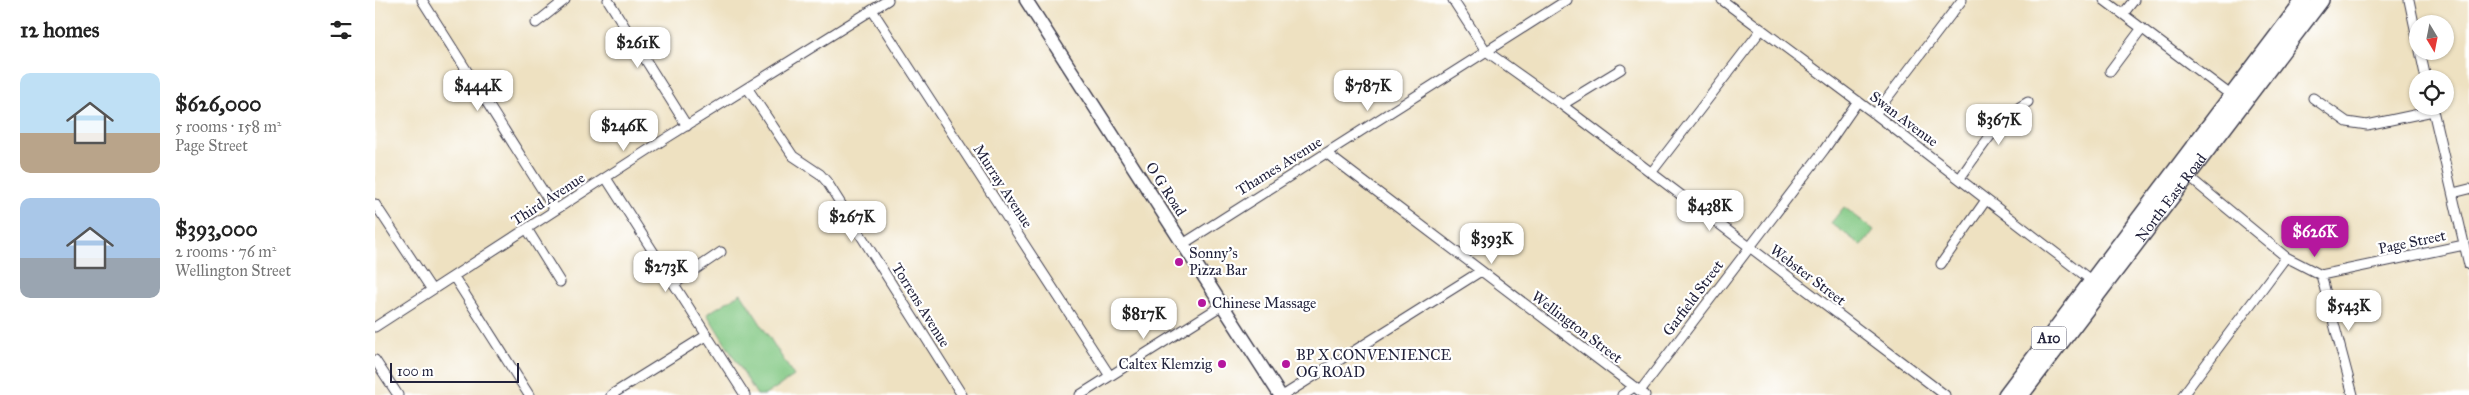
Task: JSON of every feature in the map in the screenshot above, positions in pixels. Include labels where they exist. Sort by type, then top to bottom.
[{"type":"highway","name":"North East Road","points":[[2006,395],[2097,284],[2183,172],[2237,99],[2304,0]]},
{"type":"highway","name":"North East Road","points":[[2237,99],[2321,0]]},
{"type":"highway","name":"North East Road","points":[[2021,395],[2097,284]]},
{"type":"main road","name":"O G Road","points":[[1026,0],[1280,395]]},
{"type":"street","points":[[422,0],[555,210]]},
{"type":"street","points":[[536,23],[565,0]]},
{"type":"street","points":[[608,0],[687,126]]},
{"type":"street","name":"Third Avenue","points":[[375,327],[555,210],[888,0]]},
{"type":"street","points":[[1453,0],[1486,52]]},
{"type":"street","name":"Thames Avenue","points":[[1183,244],[1567,0]]},
{"type":"street","name":"Swan Avenue","points":[[1722,0],[1960,178],[2097,284]]},
{"type":"street","points":[[1875,114],[1962,0]]},
{"type":"street","points":[[2104,0],[2237,99]]},
{"type":"street","points":[[2123,14],[2134,0]]},
{"type":"street","points":[[2409,0],[2412,15]]},
{"type":"street","name":"Murray Avenue","points":[[873,10],[1109,376]]},
{"type":"street","points":[[2109,71],[2142,28]]},
{"type":"street","points":[[1651,173],[1761,30]]},
{"type":"street","name":"Webster Street","points":[[1486,52],[1562,105],[1945,395]]},
{"type":"street","points":[[1562,105],[1621,70]]},
{"type":"street","name":"Torrens Avenue","points":[[748,89],[793,156],[820,174],[827,182],[962,395]]},
{"type":"street","points":[[2313,98],[2347,122],[2367,125],[2409,114]]},
{"type":"street","name":"Garfield Street","points":[[1640,391],[1858,101]]},
{"type":"street","points":[[1960,178],[2006,118],[2017,108],[2028,102]]},
{"type":"street","points":[[2435,115],[2469,265]]},
{"type":"street","name":"Wellington Street","points":[[1326,153],[1640,391]]},
{"type":"street","points":[[2183,172],[2286,257],[2321,275],[2353,395]]},
{"type":"street","points":[[606,178],[745,395]]},
{"type":"street","points":[[2453,193],[2469,189]]},
{"type":"street","points":[[1941,264],[1986,200]]},
{"type":"street","points":[[375,204],[432,290]]},
{"type":"street","points":[[527,229],[560,282]]},
{"type":"street","name":"Page Street","points":[[2321,275],[2464,245]]},
{"type":"street","points":[[674,284],[721,252]]},
{"type":"street","points":[[2184,395],[2286,257]]},
{"type":"street","points":[[1284,395],[1481,271]]},
{"type":"street","points":[[454,277],[529,395]]},
{"type":"street","points":[[1080,395],[1221,306]]},
{"type":"street","points":[[611,395],[707,335]]},
{"type":"street","points":[[375,360],[398,395]]},
{"type":"street","points":[[1621,395],[1640,391]]},
{"type":"green space","points":[[1844,207],[1874,230],[1862,246],[1831,223]]},
{"type":"green space","points":[[741,293],[794,376],[765,395],[757,395],[707,314]]},
{"type":"place","name":"Sonny's Pizza Bar","points":[[1179,262]]},
{"type":"place","name":"Chinese Massage","points":[[1202,303]]},
{"type":"place","name":"Caltex Klemzig","points":[[1222,364]]},
{"type":"place","name":"BP X CONVENIENCE OG ROAD","points":[[1286,364]]}]
